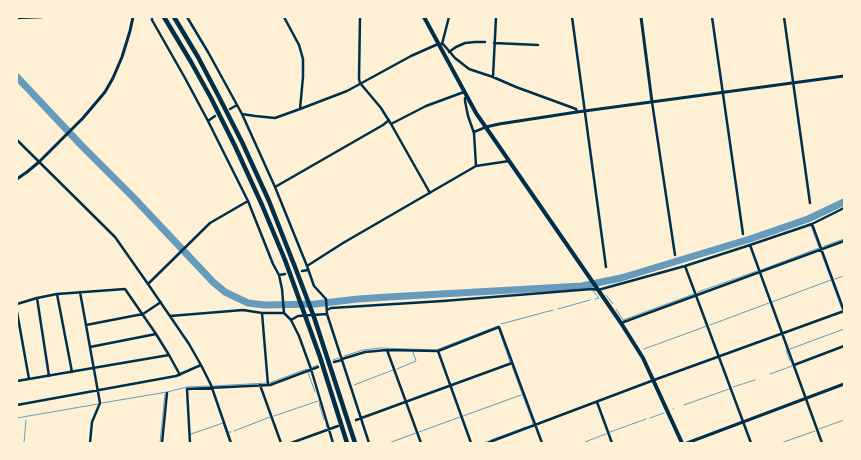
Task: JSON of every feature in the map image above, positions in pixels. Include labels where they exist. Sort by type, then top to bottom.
[{"type":"highway","points":[[164,17],[212,98],[262,205],[285,260],[320,357],[347,443]]},
{"type":"highway","points":[[174,17],[212,82],[269,201],[314,317],[355,443]]},
{"type":"highway","points":[[424,17],[440,44],[476,113],[644,358],[682,443]]},
{"type":"street","points":[[17,18],[42,17]]},
{"type":"street","points":[[17,179],[39,162],[105,92],[113,78],[124,50],[133,17]]},
{"type":"street","points":[[152,17],[152,20],[208,120],[248,201],[273,264],[279,275],[284,312],[291,320],[299,336],[311,369],[333,443]]},
{"type":"street","points":[[187,17],[242,114],[275,187],[314,286],[326,299],[327,314],[369,443]]},
{"type":"street","points":[[284,17],[299,45],[303,58],[300,109]]},
{"type":"street","points":[[360,17],[360,83],[389,120],[430,193]]},
{"type":"street","points":[[242,114],[274,118],[347,91],[411,56],[440,44],[450,17]]},
{"type":"street","points":[[493,77],[496,17]]},
{"type":"street","points":[[572,17],[606,267]]},
{"type":"street","points":[[641,17],[675,255]]},
{"type":"street","points":[[712,17],[743,234]]},
{"type":"street","points":[[784,17],[810,203]]},
{"type":"street","points":[[449,52],[465,43],[484,42]]},
{"type":"street","points":[[494,43],[538,45]]},
{"type":"street","points":[[440,44],[469,69],[576,109],[577,112]]},
{"type":"street","points":[[474,132],[499,124],[577,112],[844,76]]},
{"type":"street","points":[[391,124],[426,106],[464,92]]},
{"type":"street","points":[[467,97],[465,98],[466,109],[474,132],[476,166]]},
{"type":"street","points":[[230,109],[237,105]]},
{"type":"street","points":[[208,120],[215,116]]},
{"type":"street","points":[[275,187],[383,125],[389,120]]},
{"type":"street","points":[[17,140],[115,237],[161,302],[189,344],[212,387],[231,443]]},
{"type":"street","points":[[307,266],[343,243],[476,166],[509,161]]},
{"type":"street","points":[[148,284],[210,223],[248,201]]},
{"type":"street","points":[[327,309],[597,289],[686,266],[812,224],[844,208]]},
{"type":"street","points":[[487,443],[844,311],[812,224]]},
{"type":"street","points":[[621,323],[844,241]]},
{"type":"street","points":[[750,245],[822,443]]},
{"type":"street","points":[[686,266],[751,443]]},
{"type":"street","points":[[302,271],[308,270]]},
{"type":"street","points":[[279,275],[285,274]]},
{"type":"street","points":[[17,304],[36,298],[57,294],[125,289],[156,334],[180,375]]},
{"type":"street","points":[[80,292],[100,403],[92,422],[90,443]]},
{"type":"street","points":[[57,294],[72,372]]},
{"type":"street","points":[[36,298],[49,376]]},
{"type":"street","points":[[86,325],[143,314],[161,302]]},
{"type":"street","points":[[170,316],[243,310],[262,313],[284,312]]},
{"type":"street","points":[[17,312],[29,379]]},
{"type":"street","points":[[262,313],[268,385]]},
{"type":"street","points":[[291,320],[298,316],[327,314]]},
{"type":"street","points":[[334,362],[365,352],[387,350],[438,351],[499,327],[542,443]]},
{"type":"street","points":[[90,347],[156,334]]},
{"type":"street","points":[[794,365],[844,346]]},
{"type":"street","points":[[387,350],[421,443]]},
{"type":"street","points":[[438,351],[471,443]]},
{"type":"street","points":[[17,382],[169,355]]},
{"type":"street","points":[[356,420],[512,363]]},
{"type":"street","points":[[17,405],[180,375],[201,365]]},
{"type":"street","points":[[190,443],[187,388],[268,385],[318,367]]},
{"type":"street","points":[[687,443],[844,384]]},
{"type":"street","points":[[260,385],[281,443]]},
{"type":"street","points":[[162,443],[167,393]]},
{"type":"street","points":[[597,402],[612,443]]},
{"type":"street","points":[[291,443],[338,426]]},
{"type":"waterway","points":[[17,77],[213,282],[225,292],[248,303],[265,305],[315,304],[358,299],[582,286],[621,278],[750,239],[808,219],[844,202]]},
{"type":"waterway","points":[[811,226],[819,247]]},
{"type":"waterway","points":[[824,246],[844,239]]},
{"type":"waterway","points":[[761,270],[819,248]]},
{"type":"waterway","points":[[821,252],[842,309]]},
{"type":"waterway","points":[[698,292],[757,271]]},
{"type":"waterway","points":[[835,279],[844,276]]},
{"type":"waterway","points":[[772,302],[831,280]]},
{"type":"waterway","points":[[593,291],[599,298],[595,299]]},
{"type":"waterway","points":[[616,309],[623,320],[694,294]]},
{"type":"waterway","points":[[606,295],[613,304]]},
{"type":"waterway","points":[[558,309],[590,300]]},
{"type":"waterway","points":[[710,325],[769,303]]},
{"type":"waterway","points":[[501,324],[553,310]]},
{"type":"waterway","points":[[344,356],[363,350],[380,348],[436,350],[498,326]]},
{"type":"waterway","points":[[644,349],[707,326]]},
{"type":"waterway","points":[[790,349],[844,329]]},
{"type":"waterway","points":[[499,330],[510,362]]},
{"type":"waterway","points":[[786,350],[790,361]]},
{"type":"waterway","points":[[397,369],[416,361],[413,352]]},
{"type":"waterway","points":[[333,360],[339,358]]},
{"type":"waterway","points":[[313,367],[318,365]]},
{"type":"waterway","points":[[770,374],[792,365]]},
{"type":"waterway","points":[[512,366],[533,423],[532,424]]},
{"type":"waterway","points":[[269,383],[307,369]]},
{"type":"waterway","points":[[354,385],[393,370]]},
{"type":"waterway","points":[[308,372],[315,392]]},
{"type":"waterway","points":[[733,387],[755,380]]},
{"type":"waterway","points":[[213,386],[267,383]]},
{"type":"waterway","points":[[102,403],[167,392],[187,387],[209,386]]},
{"type":"waterway","points":[[684,405],[729,389]]},
{"type":"waterway","points":[[160,443],[165,394]]},
{"type":"waterway","points":[[463,416],[521,395]]},
{"type":"waterway","points":[[274,416],[318,401]]},
{"type":"waterway","points":[[319,403],[324,420]]},
{"type":"waterway","points":[[17,418],[98,404]]},
{"type":"waterway","points":[[650,418],[664,413]]},
{"type":"waterway","points":[[234,431],[270,417]]},
{"type":"waterway","points":[[419,432],[460,417]]},
{"type":"waterway","points":[[610,432],[646,419]]},
{"type":"waterway","points":[[24,443],[26,420]]},
{"type":"waterway","points":[[819,429],[844,420]]},
{"type":"waterway","points":[[191,434],[223,423],[230,443]]},
{"type":"waterway","points":[[491,440],[526,427]]},
{"type":"waterway","points":[[781,443],[815,431]]},
{"type":"waterway","points":[[389,443],[416,433]]},
{"type":"waterway","points":[[585,442],[606,434]]},
{"type":"waterway","points":[[482,443],[486,442]]}]
